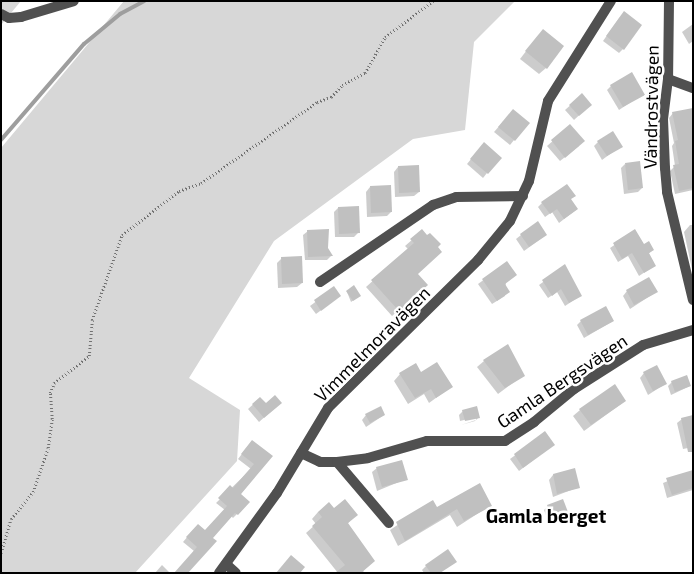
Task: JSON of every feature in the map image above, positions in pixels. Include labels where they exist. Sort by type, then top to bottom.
[{"type":"street","points":[[1,14],[9,18],[21,16],[74,1]]},
{"type":"street","name":"Vimmelmoravägen","points":[[223,568],[301,453],[328,408],[478,260],[510,221],[523,196],[535,163],[548,101],[611,1]]},
{"type":"street","name":"Vändrostvägen","points":[[669,1],[668,79],[663,119],[668,192],[693,300]]},
{"type":"street","points":[[668,79],[693,88]]},
{"type":"street","points":[[320,282],[434,205],[456,197],[523,196]]},
{"type":"street","name":"Gamla Bergsvägen","points":[[301,453],[320,462],[338,462],[368,458],[427,441],[505,442],[534,422],[574,389],[643,345],[693,330]]},
{"type":"street","points":[[338,462],[389,523]]},
{"type":"street","points":[[223,568],[236,573]]},
{"type":"path","points":[[1,553],[11,519],[33,492],[48,448],[52,419],[50,393],[54,383],[89,356],[92,320],[122,235],[179,191],[201,183],[317,102],[331,96],[342,85],[365,73],[385,37],[433,1]]},
{"type":"shaded area","points":[[1,1],[21,1],[1,25]]},
{"type":"shaded area","points":[[124,1],[515,1],[474,42],[465,130],[413,139],[274,241],[189,378],[240,410],[237,461],[135,573],[1,573],[1,148]]},
{"type":"building","points":[[624,11],[642,25],[624,50],[606,36]]},
{"type":"building","points":[[543,29],[564,46],[547,69],[525,51]]},
{"type":"building","points":[[632,72],[645,95],[623,107],[610,85]]},
{"type":"building","points":[[582,93],[592,105],[579,116],[569,105]]},
{"type":"building","points":[[693,108],[693,188],[679,191],[673,165],[679,164],[675,141],[678,140],[672,112]]},
{"type":"building","points":[[513,109],[530,123],[515,141],[498,127]]},
{"type":"building","points":[[570,124],[585,141],[565,158],[551,140]]},
{"type":"building","points":[[613,131],[623,147],[607,156],[597,141]]},
{"type":"building","points":[[484,142],[502,158],[488,174],[470,159]]},
{"type":"building","points":[[640,161],[643,188],[628,190],[625,163]]},
{"type":"building","points":[[419,165],[420,192],[399,193],[398,166]]},
{"type":"building","points":[[567,184],[576,196],[571,199],[578,209],[564,219],[557,209],[550,214],[541,202]]},
{"type":"building","points":[[391,185],[392,212],[371,213],[370,186]]},
{"type":"building","points":[[359,206],[360,233],[339,234],[338,207]]},
{"type":"building","points":[[538,221],[547,235],[529,247],[520,234]]},
{"type":"building","points":[[329,229],[328,248],[333,256],[308,257],[307,230]]},
{"type":"building","points":[[422,229],[427,235],[430,233],[441,244],[438,247],[442,252],[418,274],[428,285],[399,311],[371,280],[414,243],[410,239]]},
{"type":"building","points":[[635,229],[644,244],[649,241],[654,250],[649,253],[656,266],[644,273],[632,253],[622,259],[613,243]]},
{"type":"building","points":[[302,256],[303,283],[282,284],[281,257]]},
{"type":"building","points":[[507,261],[517,275],[505,284],[510,292],[497,301],[482,279]]},
{"type":"building","points":[[565,264],[582,296],[569,303],[561,289],[552,296],[542,280]]},
{"type":"building","points":[[649,277],[658,292],[634,305],[626,290]]},
{"type":"building","points":[[354,285],[361,296],[353,301],[346,291]]},
{"type":"building","points":[[334,286],[341,296],[321,311],[314,300]]},
{"type":"building","points":[[606,306],[614,321],[588,335],[580,320]]},
{"type":"building","points":[[508,344],[525,376],[505,388],[483,360]]},
{"type":"building","points":[[437,362],[453,387],[436,398],[431,389],[415,398],[399,373],[416,363],[421,372]]},
{"type":"building","points":[[657,365],[667,384],[653,391],[643,372]]},
{"type":"building","points":[[687,375],[691,386],[675,392],[671,381]]},
{"type":"building","points":[[615,384],[626,401],[591,425],[579,409]]},
{"type":"building","points":[[275,395],[282,403],[264,418],[252,404],[260,397],[266,403]]},
{"type":"building","points":[[381,406],[385,415],[370,423],[365,414]]},
{"type":"building","points":[[477,406],[480,418],[465,421],[462,410]]},
{"type":"building","points":[[693,415],[693,452],[688,452],[681,418]]},
{"type":"building","points":[[545,431],[555,445],[523,468],[514,454]]},
{"type":"building","points":[[252,440],[273,456],[241,494],[250,502],[238,515],[235,513],[213,538],[217,541],[188,573],[174,573],[197,547],[186,537],[198,524],[205,530],[227,506],[218,498],[230,485],[233,488],[254,464],[241,454]]},
{"type":"building","points":[[402,460],[408,480],[382,487],[376,467]]},
{"type":"building","points":[[575,468],[580,488],[557,494],[553,474]]},
{"type":"building","points":[[693,470],[693,488],[672,495],[666,478]]},
{"type":"building","points":[[480,483],[492,506],[464,521],[457,509],[405,541],[396,522],[433,500],[437,507]]},
{"type":"building","points":[[345,499],[358,515],[348,523],[375,561],[361,573],[335,573],[345,565],[312,526],[322,517],[318,512],[329,502],[334,508]]},
{"type":"building","points":[[563,499],[568,512],[552,518],[547,505]]},
{"type":"building","points":[[448,549],[457,562],[440,573],[431,573],[425,565]]},
{"type":"building","points":[[291,555],[305,567],[300,573],[276,573]]},
{"type":"waterway","points":[[1,140],[84,44],[120,14],[144,1]]},
{"type":"district","name":"Gamla berget","points":[[546,516]]}]
